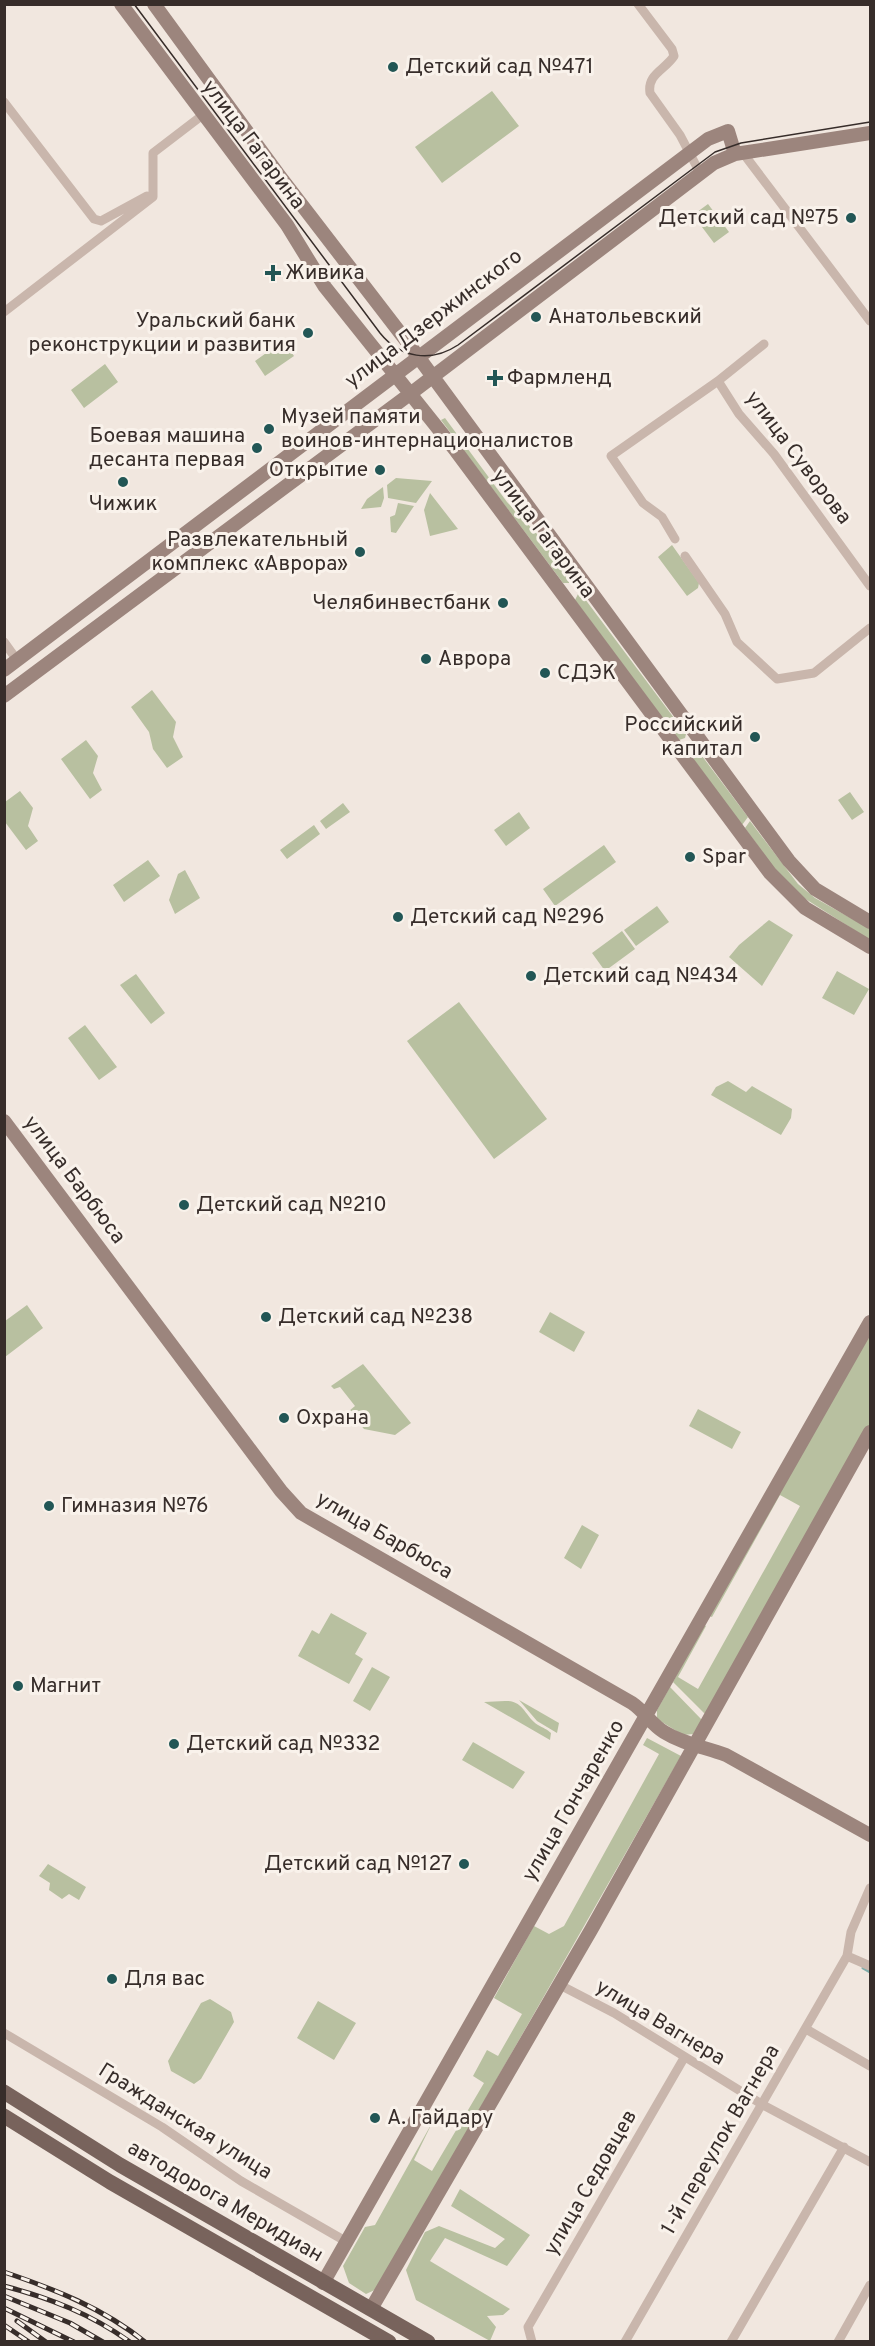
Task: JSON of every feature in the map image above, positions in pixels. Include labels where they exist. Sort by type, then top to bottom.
[{"type":"main road","name":"улица Гагарина","points":[[121,4],[286,225],[325,287],[456,451],[783,888],[812,913],[870,947]]},
{"type":"main road","name":"улица Гагарина","points":[[154,4],[278,174],[419,358],[582,582],[804,879],[825,895],[870,922]]},
{"type":"main road","name":"улица Дзержинского","points":[[4,670],[688,153],[708,139],[729,131],[739,154]]},
{"type":"main road","name":"улица Дзержинского","points":[[4,696],[432,378],[719,160],[739,154],[870,133]]},
{"type":"main road","points":[[563,596],[582,582]]},
{"type":"main road","points":[[113,588],[126,605]]},
{"type":"main road","points":[[17,660],[29,678]]},
{"type":"main road","points":[[681,753],[699,740]]},
{"type":"main road","name":"улица Барбюса","points":[[5,1124],[295,1507],[632,1703],[656,1727],[680,1742],[695,1744],[726,1755],[870,1835]]},
{"type":"main road","name":"улица Гончаренко","points":[[314,2300],[870,1322]]},
{"type":"main road","points":[[362,2326],[695,1744],[870,1432]]},
{"type":"main road","name":"автодорога Меридиан","points":[[4,2092],[120,2165],[428,2342]]},
{"type":"main road","name":"автодорога Меридиан","points":[[4,2116],[110,2182],[389,2342]]},
{"type":"street","points":[[638,4],[672,49],[674,56],[653,76],[649,85],[650,93],[680,135],[700,173]]},
{"type":"street","points":[[4,102],[94,219],[101,221],[154,192]]},
{"type":"street","points":[[4,312],[153,197],[153,153],[204,114]]},
{"type":"street","points":[[739,154],[870,321]]},
{"type":"street","points":[[675,539],[662,517],[643,503],[611,456],[718,381],[764,345]]},
{"type":"street","name":"улица Суворова","points":[[718,381],[739,414],[774,454],[870,586]]},
{"type":"street","points":[[685,556],[725,614],[737,642],[777,679],[814,673],[870,628]]},
{"type":"street","points":[[4,642],[17,660]]},
{"type":"street","name":"1-й переулок Вагнера","points":[[625,2342],[847,1956],[851,1932],[870,1888]]},
{"type":"street","points":[[847,1956],[870,1966]]},
{"type":"street","name":"улица Вагнера","points":[[558,1984],[614,2013],[684,2058],[763,2104],[870,2162]]},
{"type":"street","points":[[806,2029],[870,2066]]},
{"type":"street","name":"Гражданская улица","points":[[4,2033],[162,2127],[241,2181],[347,2242]]},
{"type":"street","name":"улица Седовцев","points":[[532,2342],[528,2327],[684,2058]]},
{"type":"street","points":[[731,2342],[844,2147]]},
{"type":"street","points":[[838,2342],[870,2285]]},
{"type":"green space","points":[[492,91],[519,126],[442,183],[415,147]]},
{"type":"green space","points":[[708,204],[729,232],[714,243],[693,215]]},
{"type":"green space","points":[[283,341],[294,356],[265,376],[255,361]]},
{"type":"green space","points":[[105,364],[118,382],[84,408],[71,390]]},
{"type":"green space","points":[[445,418],[507,502],[537,534],[570,578],[569,583],[563,583],[441,420]]},
{"type":"green space","points":[[396,478],[432,481],[416,503],[388,498],[387,485]]},
{"type":"green space","points":[[383,487],[384,498],[381,507],[361,509],[367,499]]},
{"type":"green space","points":[[430,493],[458,529],[430,536],[424,510]]},
{"type":"green space","points":[[398,503],[414,506],[396,533],[391,532],[390,517],[395,515]]},
{"type":"green space","points":[[672,545],[699,583],[698,588],[687,596],[658,557]]},
{"type":"green space","points":[[578,594],[582,595],[686,734],[685,738],[679,740],[575,600]]},
{"type":"green space","points":[[152,690],[176,722],[173,737],[183,757],[167,768],[153,749],[149,732],[131,707]]},
{"type":"green space","points":[[86,740],[98,756],[93,773],[102,790],[90,799],[61,759]]},
{"type":"green space","points":[[699,752],[748,817],[742,825],[694,760],[693,754]]},
{"type":"green space","points":[[20,791],[33,808],[28,826],[38,841],[26,850],[5,822],[5,802]]},
{"type":"green space","points":[[850,792],[864,812],[852,820],[838,800]]},
{"type":"green space","points":[[343,803],[350,812],[326,829],[320,821]]},
{"type":"green space","points":[[519,812],[530,828],[506,846],[494,830]]},
{"type":"green space","points":[[750,821],[798,884],[815,898],[870,929],[870,940],[804,898],[776,871],[745,828]]},
{"type":"green space","points":[[314,825],[320,834],[287,859],[280,850]]},
{"type":"green space","points":[[604,845],[616,862],[555,906],[543,889]]},
{"type":"green space","points":[[148,860],[160,876],[124,902],[113,885]]},
{"type":"green space","points":[[185,870],[200,898],[175,914],[169,900],[178,874]]},
{"type":"green space","points":[[657,906],[669,922],[636,946],[624,930]]},
{"type":"green space","points":[[769,920],[793,935],[762,986],[729,957],[739,945]]},
{"type":"green space","points":[[622,931],[635,949],[605,971],[592,953]]},
{"type":"green space","points":[[837,971],[869,989],[854,1015],[822,998]]},
{"type":"green space","points":[[136,974],[165,1013],[151,1024],[120,985]]},
{"type":"green space","points":[[459,1002],[547,1119],[494,1159],[407,1041]]},
{"type":"green space","points":[[85,1025],[117,1067],[99,1080],[68,1038]]},
{"type":"green space","points":[[728,1081],[746,1092],[752,1086],[792,1109],[791,1118],[781,1135],[711,1095],[716,1087]]},
{"type":"green space","points":[[27,1305],[43,1328],[5,1357],[5,1321]]},
{"type":"green space","points":[[550,1312],[585,1332],[574,1352],[539,1332]]},
{"type":"green space","points":[[870,1332],[870,1430],[705,1714],[673,1682],[704,1625],[706,1626],[678,1677],[698,1689],[800,1506],[780,1495],[712,1617],[709,1616]]},
{"type":"green space","points":[[363,1364],[411,1423],[395,1435],[364,1429],[349,1411],[355,1406],[340,1387],[334,1389],[331,1386]]},
{"type":"green space","points":[[698,1409],[741,1432],[732,1449],[689,1426]]},
{"type":"green space","points":[[582,1525],[599,1535],[581,1569],[564,1558]]},
{"type":"green space","points":[[331,1613],[367,1633],[355,1654],[363,1659],[349,1684],[298,1656],[312,1630],[319,1634]]},
{"type":"green space","points":[[372,1667],[390,1677],[370,1711],[353,1701]]},
{"type":"green space","points":[[670,1687],[702,1720],[693,1734],[683,1735],[657,1719],[657,1710]]},
{"type":"green space","points":[[519,1700],[559,1723],[557,1733],[537,1721]]},
{"type":"green space","points":[[484,1702],[516,1703],[534,1722],[548,1730],[551,1733],[550,1740]]},
{"type":"green space","points":[[647,1738],[681,1756],[377,2289],[366,2294],[349,2283],[343,2266],[365,2227],[375,2225],[433,2121],[414,2160],[432,2171],[484,2083],[473,2076],[487,2050],[498,2056],[522,2014],[494,1998],[534,1926],[549,1934],[564,1926],[659,1754],[643,1745]]},
{"type":"green space","points":[[473,1742],[525,1772],[513,1789],[462,1760]]},
{"type":"green space","points":[[48,1864],[86,1887],[79,1900],[69,1894],[62,1899],[49,1890],[50,1883],[39,1876]]},
{"type":"green space","points":[[210,1999],[231,2012],[234,2022],[201,2079],[194,2084],[171,2071],[168,2061],[201,2003]]},
{"type":"green space","points":[[318,2001],[356,2023],[334,2060],[297,2038]]},
{"type":"green space","points":[[460,2189],[530,2235],[507,2266],[445,2238],[430,2261],[510,2309],[503,2315],[487,2316],[496,2327],[490,2341],[416,2300],[406,2270],[425,2232],[439,2226],[495,2248],[505,2239],[451,2206]]},
{"type":"waterway","points":[[863,1968],[870,1972]]},
{"type":"tram line","points":[[134,4],[380,333],[397,348],[416,355],[437,354],[458,345],[715,152],[741,143],[870,122]]},
{"type":"railway","points":[[4,2272],[41,2285],[95,2309],[145,2342]]},
{"type":"railway","points":[[4,2286],[70,2308],[130,2342]]},
{"type":"railway","points":[[4,2296],[70,2323],[103,2342]]},
{"type":"railway","points":[[4,2308],[74,2342]]},
{"type":"railway","points":[[17,2321],[46,2342]]},
{"type":"railway","points":[[4,2325],[29,2342]]},
{"type":"place","name":"Детский сад №471","points":[[393,67]]},
{"type":"place","name":"Детский сад №75","points":[[851,218]]},
{"type":"place","name":"Живика","points":[[273,273]]},
{"type":"place","name":"Анатольевский","points":[[536,317]]},
{"type":"place","name":"Уральский банк реконструкции и развития","points":[[308,333]]},
{"type":"place","name":"Фармленд","points":[[495,378]]},
{"type":"place","name":"Музей памяти воинов-интернационалистов","points":[[269,429]]},
{"type":"place","name":"Боевая машина десанта первая","points":[[257,448]]},
{"type":"place","name":"Открытие","points":[[380,470]]},
{"type":"place","name":"Чижик","points":[[123,482]]},
{"type":"place","name":"Развлекательный комплекс «Аврора»","points":[[360,552]]},
{"type":"place","name":"Челябинвестбанк","points":[[503,603]]},
{"type":"place","name":"Аврора","points":[[426,659]]},
{"type":"place","name":"СДЭК","points":[[545,673]]},
{"type":"place","name":"Российский капитал","points":[[755,737]]},
{"type":"place","name":"Spar","points":[[690,857]]},
{"type":"place","name":"Детский сад №296","points":[[398,917]]},
{"type":"place","name":"Детский сад №434","points":[[531,976]]},
{"type":"place","name":"Детский сад №210","points":[[184,1205]]},
{"type":"place","name":"Детский сад №238","points":[[266,1317]]},
{"type":"place","name":"Охрана","points":[[284,1418]]},
{"type":"place","name":"Гимназия №76","points":[[49,1506]]},
{"type":"place","name":"Магнит","points":[[18,1686]]},
{"type":"place","name":"Детский сад №332","points":[[174,1744]]},
{"type":"place","name":"Детский сад №127","points":[[464,1864]]},
{"type":"place","name":"Для вас","points":[[112,1979]]},
{"type":"place","name":"А. Гайдару","points":[[375,2118]]}]
